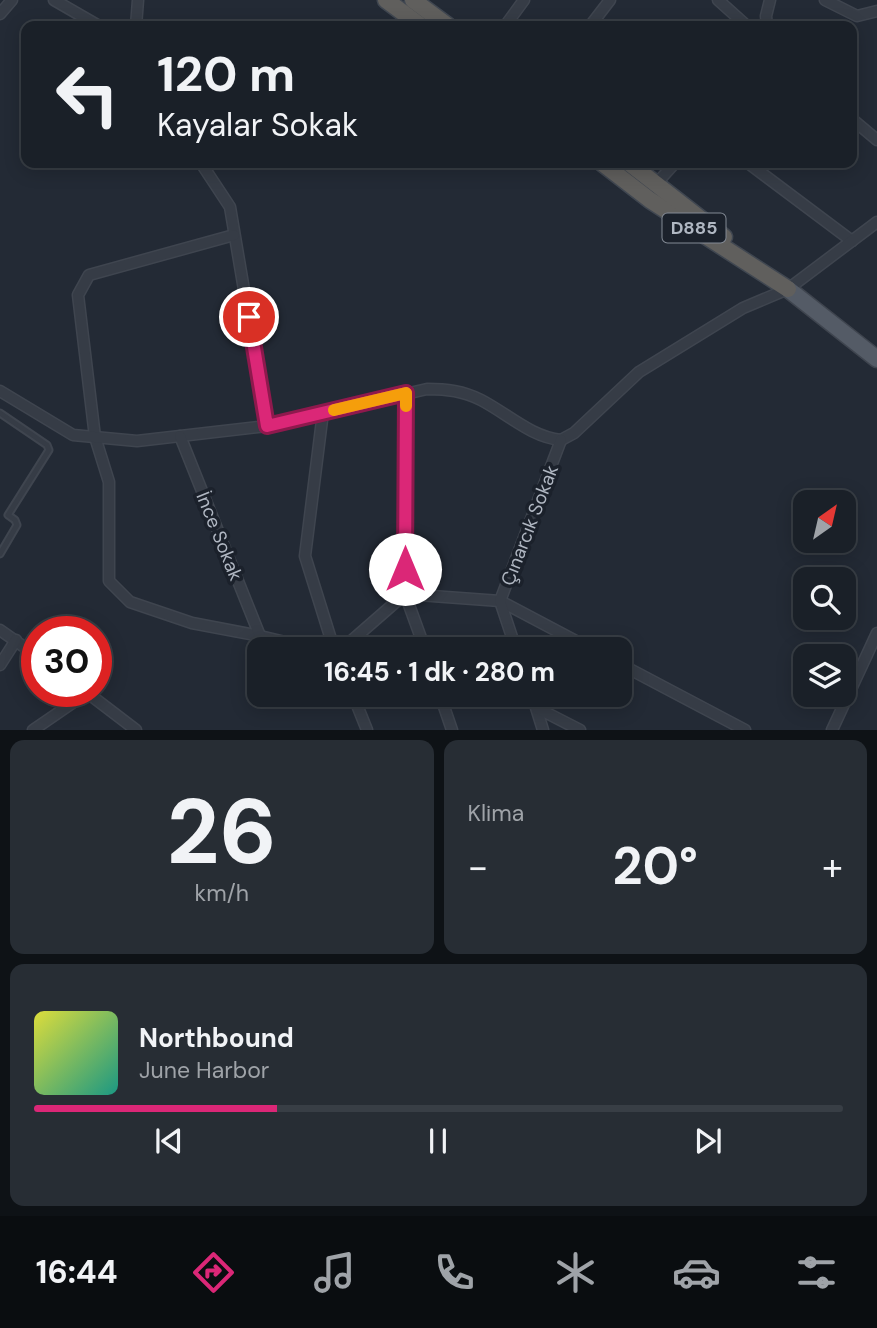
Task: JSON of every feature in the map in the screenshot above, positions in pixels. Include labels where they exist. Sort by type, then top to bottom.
[{"type":"highway","points":[[386,0],[414,21]]},
{"type":"highway","points":[[413,0],[441,21]]},
{"type":"highway","name":"D885","points":[[608,168],[650,200],[788,289]]},
{"type":"highway","name":"D885","points":[[635,168],[788,289]]},
{"type":"main road","name":"D885","points":[[788,289],[877,359]]},
{"type":"street","points":[[0,14],[12,0]]},
{"type":"street","points":[[54,0],[90,21]]},
{"type":"street","points":[[136,21],[138,0]]},
{"type":"street","points":[[594,21],[610,0]]},
{"type":"street","points":[[718,0],[741,21]]},
{"type":"street","points":[[766,21],[769,0]]},
{"type":"street","points":[[825,0],[857,16],[877,11]]},
{"type":"street","points":[[508,21],[522,1]]},
{"type":"street","points":[[857,123],[877,140]]},
{"type":"street","points":[[204,168],[230,207],[267,426]]},
{"type":"street","points":[[656,184],[670,168]]},
{"type":"street","points":[[755,168],[852,241]]},
{"type":"street","points":[[0,391],[73,435],[137,442],[267,426],[406,393],[449,389],[480,399],[547,439],[561,440],[574,433],[639,372],[743,309],[788,289],[877,222]]},
{"type":"street","points":[[234,235],[89,275],[78,295],[95,437],[108,482],[105,528],[109,580],[130,602],[192,623],[247,637]]},
{"type":"street","points":[[406,393],[405,594],[421,637]]},
{"type":"street","points":[[323,412],[304,556],[330,637]]},
{"type":"street","name":"İnce Sokak","points":[[180,436],[256,637]]},
{"type":"street","name":"Çınarcık Sokak","points":[[512,637],[500,601],[561,440]]},
{"type":"street","points":[[356,637],[405,594],[500,601],[569,637]]},
{"type":"street","points":[[0,630],[21,644]]},
{"type":"street","points":[[832,730],[877,633]]},
{"type":"street","points":[[0,665],[16,640]]},
{"type":"street","points":[[632,670],[745,730]]},
{"type":"street","points":[[33,730],[65,707]]},
{"type":"street","points":[[111,707],[136,730]]},
{"type":"street","points":[[358,707],[367,730]]},
{"type":"street","points":[[444,707],[452,730]]},
{"type":"street","points":[[537,708],[543,730]]},
{"type":"street","points":[[537,708],[580,730]]},
{"type":"lane","points":[[0,413],[49,448],[48,454],[8,515]]},
{"type":"lane","points":[[0,510],[15,520],[17,525],[0,554]]},
{"type":"slow traffic","points":[[334,410],[406,393],[406,406]]},
{"type":"route","points":[[249,317],[267,426],[406,393],[405,569]]}]
